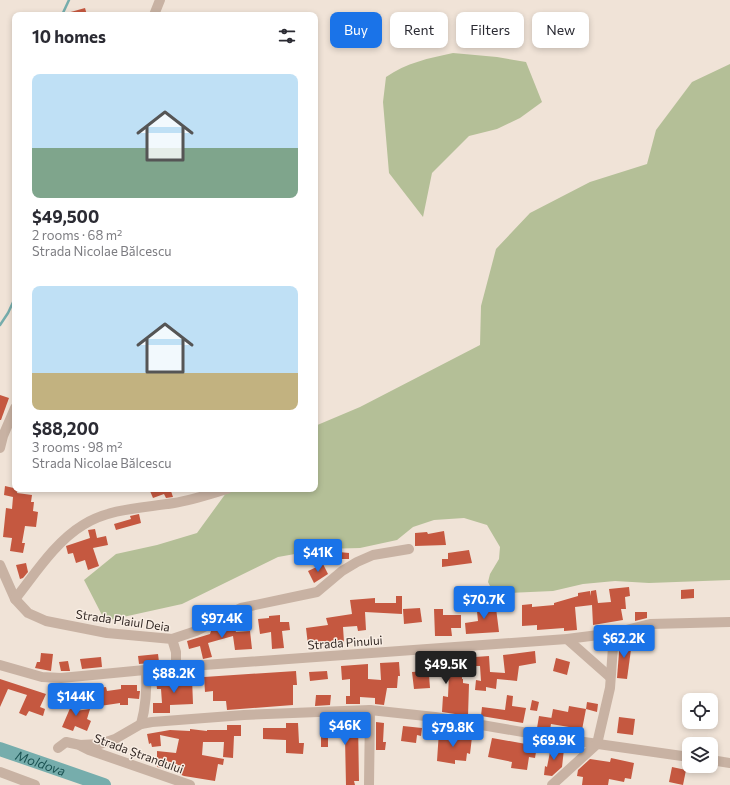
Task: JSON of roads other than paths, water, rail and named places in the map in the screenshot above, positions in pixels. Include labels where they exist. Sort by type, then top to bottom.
[{"type":"street","points":[[155,12],[160,0]]},
{"type":"street","points":[[0,448],[3,436],[12,415]]},
{"type":"street","points":[[15,599],[61,543],[92,520],[108,513],[174,503],[216,492]]},
{"type":"street","points":[[172,639],[196,630],[241,608],[318,592],[342,571],[357,562],[373,555],[409,549]]},
{"type":"street","name":"Strada Plaiul Deia","points":[[0,565],[15,599],[28,613],[46,621],[107,634],[172,639],[176,652],[176,667]]},
{"type":"street","name":"Strada Pinului","points":[[0,665],[42,676],[61,678],[176,667],[567,639],[614,633],[650,624],[730,622]]},
{"type":"street","points":[[552,785],[597,744],[609,694],[614,633]]},
{"type":"street","points":[[567,639],[610,677]]},
{"type":"street","points":[[141,724],[144,711],[146,671]]},
{"type":"street","points":[[368,785],[370,710]]},
{"type":"street","points":[[58,748],[66,742],[80,745],[100,744],[115,739],[141,724],[182,719],[370,710],[435,717],[597,744],[682,756]]},
{"type":"street","name":"Strada Ștrandului","points":[[80,745],[89,750],[190,785]]},
{"type":"street","points":[[718,761],[730,763]]},
{"type":"street","points":[[0,772],[35,785]]},
{"type":"waterway","points":[[63,12],[69,0]]},
{"type":"waterway","points":[[0,325],[12,304]]},
{"type":"waterway","name":"Moldova","points":[[0,749],[104,785]]}]
